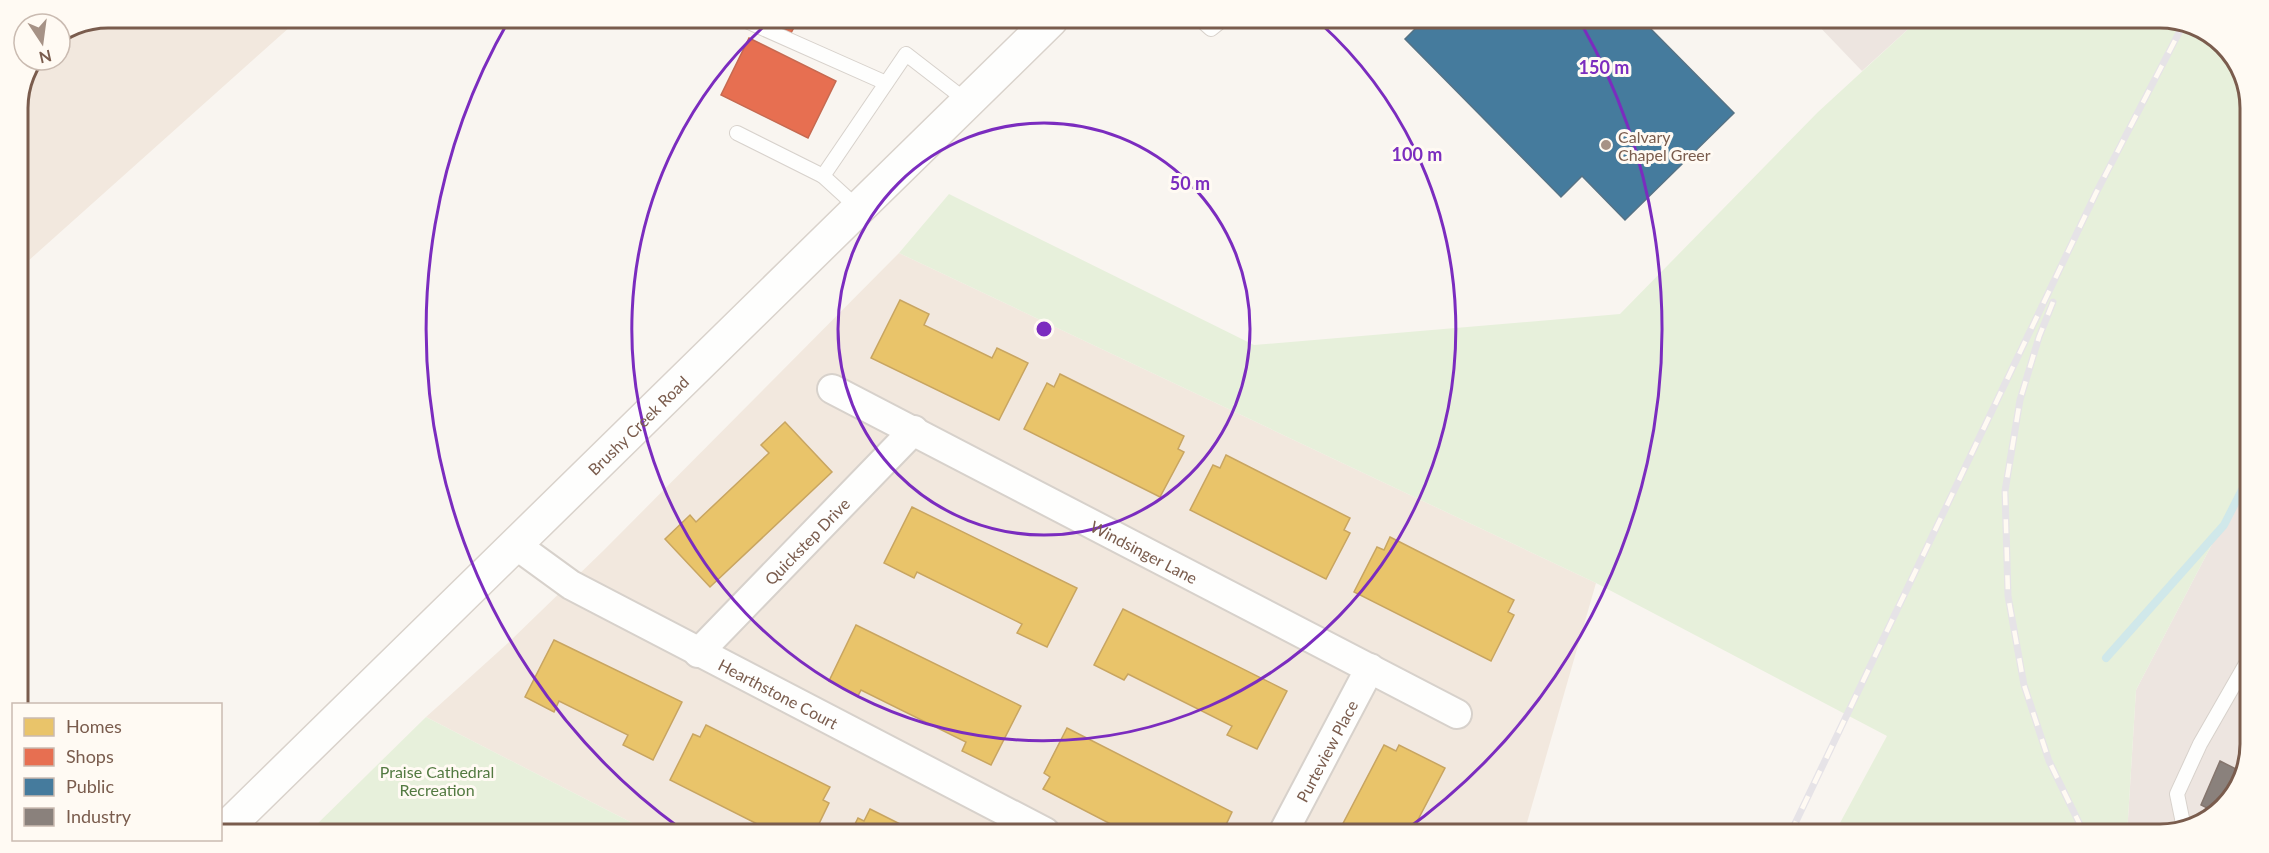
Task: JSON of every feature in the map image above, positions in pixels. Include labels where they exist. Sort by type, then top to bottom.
[{"type":"main road","name":"Brushy Creek Road","points":[[231,824],[1043,28]]},
{"type":"street","name":"Windsinger Lane","points":[[832,388],[1457,714]]},
{"type":"street","name":"Quickstep Drive","points":[[698,653],[914,430]]},
{"type":"street","name":"Hearthstone Court","points":[[516,545],[571,585],[1029,824]]},
{"type":"street","name":"Purteview Place","points":[[1288,824],[1370,668]]},
{"type":"lane","points":[[760,28],[886,83]]},
{"type":"lane","points":[[823,176],[906,54],[968,102]]},
{"type":"lane","points":[[737,133],[823,176],[860,209]]},
{"type":"lane","points":[[2183,821],[2177,794],[2200,744],[2240,674]]},
{"type":"shaded area","points":[[108,28],[289,28],[28,261],[28,108],[38,72],[72,72],[72,38],[93,30]]},
{"type":"shaded area","points":[[1821,28],[1909,28],[1862,71]]},
{"type":"shaded area","points":[[899,253],[1596,583],[1527,824],[634,824],[426,717],[508,643],[604,550]]},
{"type":"shaded area","points":[[2240,490],[2239,760],[2232,780],[2224,793],[2205,811],[2196,816],[2176,823],[2128,824],[2136,690]]},
{"type":"green space","points":[[1909,28],[2161,28],[2186,33],[2205,42],[2230,68],[2240,103],[2240,490],[2136,690],[2128,824],[1839,824],[1887,736],[1596,583],[899,253],[949,194],[1254,345],[1620,314],[1818,112]]},
{"type":"green space","name":"Praise Cathedral Recreation","points":[[426,717],[634,824],[317,824]]},
{"type":"building: Homes","points":[[900,300],[929,314],[924,325],[992,358],[997,348],[1028,363],[999,420],[871,358]]},
{"type":"building: Homes","points":[[1060,374],[1184,436],[1178,449],[1184,452],[1160,497],[1024,429],[1047,383],[1054,387]]},
{"type":"building: Homes","points":[[785,422],[832,472],[710,587],[665,539],[690,515],[696,522],[769,453],[761,445]]},
{"type":"building: Homes","points":[[1226,455],[1350,518],[1344,530],[1350,533],[1326,579],[1190,510],[1213,465],[1220,468]]},
{"type":"building: Homes","points":[[912,507],[1077,588],[1047,647],[1017,633],[1022,624],[917,572],[914,578],[884,563]]},
{"type":"building: Homes","points":[[1390,537],[1514,600],[1508,612],[1514,615],[1491,661],[1354,592],[1377,547],[1384,550]]},
{"type":"building: Homes","points":[[1123,609],[1287,691],[1257,749],[1227,735],[1232,726],[1128,674],[1124,680],[1094,665]]},
{"type":"building: Homes","points":[[856,625],[1021,706],[991,765],[962,751],[966,742],[861,690],[858,696],[829,681]]},
{"type":"building: Homes","points":[[554,640],[682,702],[653,760],[623,745],[628,735],[559,701],[554,712],[525,697]]},
{"type":"building: Homes","points":[[706,725],[830,787],[823,800],[829,803],[819,824],[757,824],[670,780],[693,734],[700,737]]},
{"type":"building: Homes","points":[[1067,728],[1232,812],[1226,824],[1111,824],[1043,789],[1050,777],[1044,773]]},
{"type":"building: Homes","points":[[1384,745],[1396,751],[1399,745],[1445,768],[1416,824],[1343,824]]},
{"type":"building: Homes","points":[[870,809],[900,824],[855,824],[858,818],[864,821]]},
{"type":"building: Shops","points":[[781,28],[794,28],[791,33]]},
{"type":"building: Shops","points":[[749,38],[836,81],[808,138],[721,95]]},
{"type":"building: Public","name":"Calvary Chapel Greer","points":[[1416,28],[1650,28],[1734,113],[1625,220],[1582,176],[1561,197],[1405,39]]},
{"type":"building: Industry","points":[[2220,761],[2236,769],[2232,780],[2217,801],[2208,808],[2201,805]]},
{"type":"waterway","points":[[2106,658],[2224,525],[2240,494]]},
{"type":"railway","points":[[1795,824],[2096,193],[2180,31]]},
{"type":"railway","points":[[2053,302],[2039,337],[2020,400],[2005,491],[2008,596],[2024,685],[2049,761],[2080,824]]},
{"type":"place","name":"Calvary Chapel Greer","points":[[1606,145]]}]
